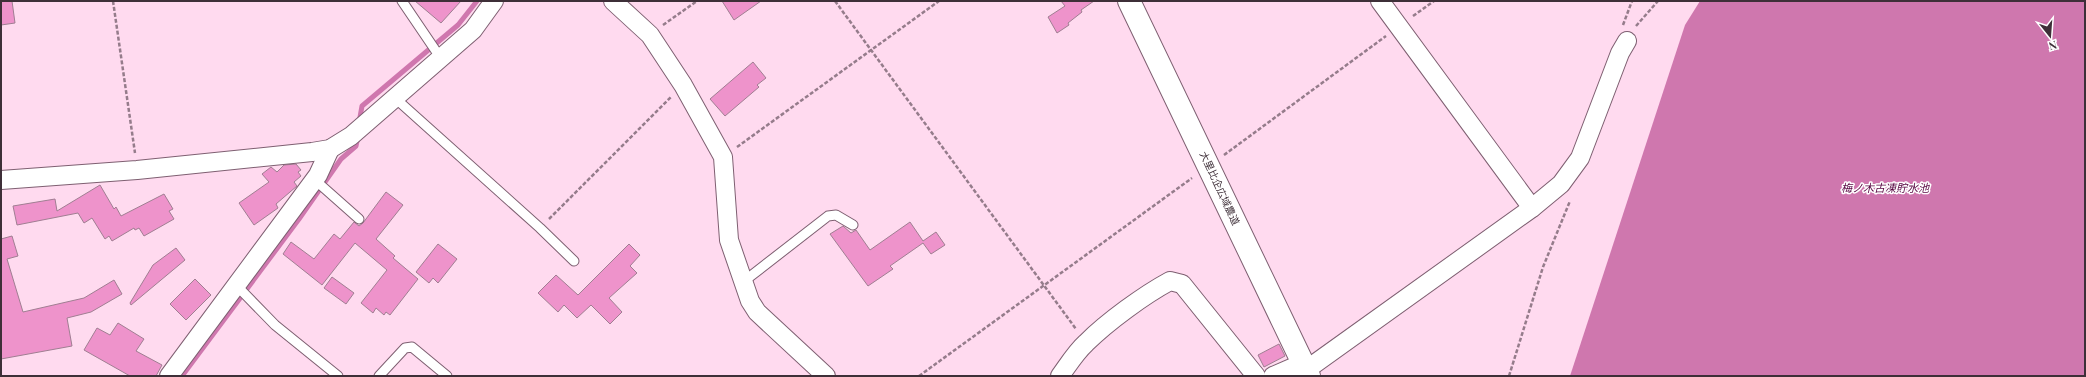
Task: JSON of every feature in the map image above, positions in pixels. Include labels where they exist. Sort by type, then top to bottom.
[{"type":"street","points":[[1,180],[137,170],[269,157],[330,148],[351,136],[440,57],[473,30],[494,1]]},
{"type":"street","points":[[613,1],[650,35],[683,86],[722,157],[729,240],[742,282],[750,300],[757,312],[826,376]]},
{"type":"street","name":"大里比企広域農道","points":[[1129,1],[1306,369]]},
{"type":"street","points":[[1380,1],[1532,208]]},
{"type":"street","points":[[1273,376],[1306,369],[1532,208],[1561,184],[1580,158],[1620,52],[1625,33]]},
{"type":"street","points":[[169,376],[315,180],[330,148]]},
{"type":"street","points":[[1060,376],[1086,343],[1120,315],[1159,287],[1170,281],[1182,284],[1256,376]]},
{"type":"lane","points":[[402,1],[440,57]]},
{"type":"lane","points":[[395,98],[540,228],[574,261]]},
{"type":"lane","points":[[315,180],[359,219]]},
{"type":"lane","points":[[742,282],[828,216],[836,215],[853,225]]},
{"type":"lane","points":[[237,286],[275,325],[338,376]]},
{"type":"lane","points":[[379,376],[405,348],[412,347],[447,376]]},
{"type":"path","points":[[113,1],[137,170]]},
{"type":"path","points":[[650,35],[697,1]]},
{"type":"path","points":[[834,1],[1086,343]]},
{"type":"path","points":[[722,157],[939,1]]},
{"type":"path","points":[[919,376],[1434,1]]},
{"type":"path","points":[[1625,33],[1632,1]]},
{"type":"path","points":[[1625,33],[1636,26],[1658,1]]},
{"type":"path","points":[[540,228],[628,138],[683,86]]},
{"type":"path","points":[[1509,376],[1543,267],[1572,196]]},
{"type":"water","name":"梅ノ木古凍貯水池","points":[[1700,1],[2085,1],[2085,376],[1570,376],[1685,25]]},
{"type":"building","points":[[1,1],[12,1],[15,23],[1,25]]},
{"type":"building","points":[[415,1],[461,1],[441,23]]},
{"type":"building","points":[[722,1],[761,1],[734,20]]},
{"type":"building","points":[[1061,1],[1094,1],[1081,10],[1082,12],[1068,23],[1069,25],[1057,33],[1048,17],[1065,6]]},
{"type":"building","points":[[753,62],[766,78],[757,85],[759,87],[725,116],[710,99]]},
{"type":"building","points":[[296,164],[301,170],[298,172],[301,176],[294,182],[297,186],[276,204],[278,208],[254,225],[239,203],[269,182],[262,174],[271,167],[277,172],[284,165]]},
{"type":"building","points":[[100,185],[114,209],[116,207],[121,216],[164,194],[173,209],[169,211],[174,219],[144,236],[139,228],[135,230],[134,228],[112,241],[109,236],[105,239],[92,218],[84,223],[78,213],[17,225],[13,206],[55,199],[57,211]]},
{"type":"building","points":[[386,192],[403,205],[376,239],[395,256],[393,258],[418,279],[390,315],[386,312],[384,315],[376,308],[373,313],[361,303],[387,270],[355,243],[322,285],[283,254],[291,242],[314,259],[334,234],[340,239],[354,222],[359,226],[363,223]]},
{"type":"building","points":[[910,222],[923,241],[936,232],[945,245],[931,254],[923,243],[890,266],[893,269],[868,286],[830,234],[843,226],[851,233],[856,230],[870,250]]},
{"type":"building","points":[[12,236],[18,256],[7,259],[23,312],[84,298],[114,280],[122,294],[91,312],[67,318],[72,346],[1,359],[1,239]]},
{"type":"building","points":[[438,244],[457,259],[438,283],[433,278],[429,283],[416,272]]},
{"type":"building","points":[[629,244],[640,255],[630,266],[637,273],[609,298],[622,312],[610,324],[591,305],[577,318],[564,305],[558,312],[538,293],[556,275],[578,295]]},
{"type":"building","points":[[176,248],[185,260],[131,305],[130,303],[153,265]]},
{"type":"building","points":[[332,277],[354,293],[346,304],[324,288]]},
{"type":"building","points":[[195,279],[211,295],[186,320],[170,304]]},
{"type":"building","points":[[118,323],[144,339],[136,351],[162,365],[156,376],[130,376],[84,350],[97,328],[110,335]]},
{"type":"building","points":[[1279,344],[1285,356],[1264,367],[1258,355]]},
{"type":"waterway","points":[[359,123],[362,106],[458,25],[477,1]]},
{"type":"waterway","points":[[182,376],[299,219],[341,159],[356,146],[358,137]]}]
